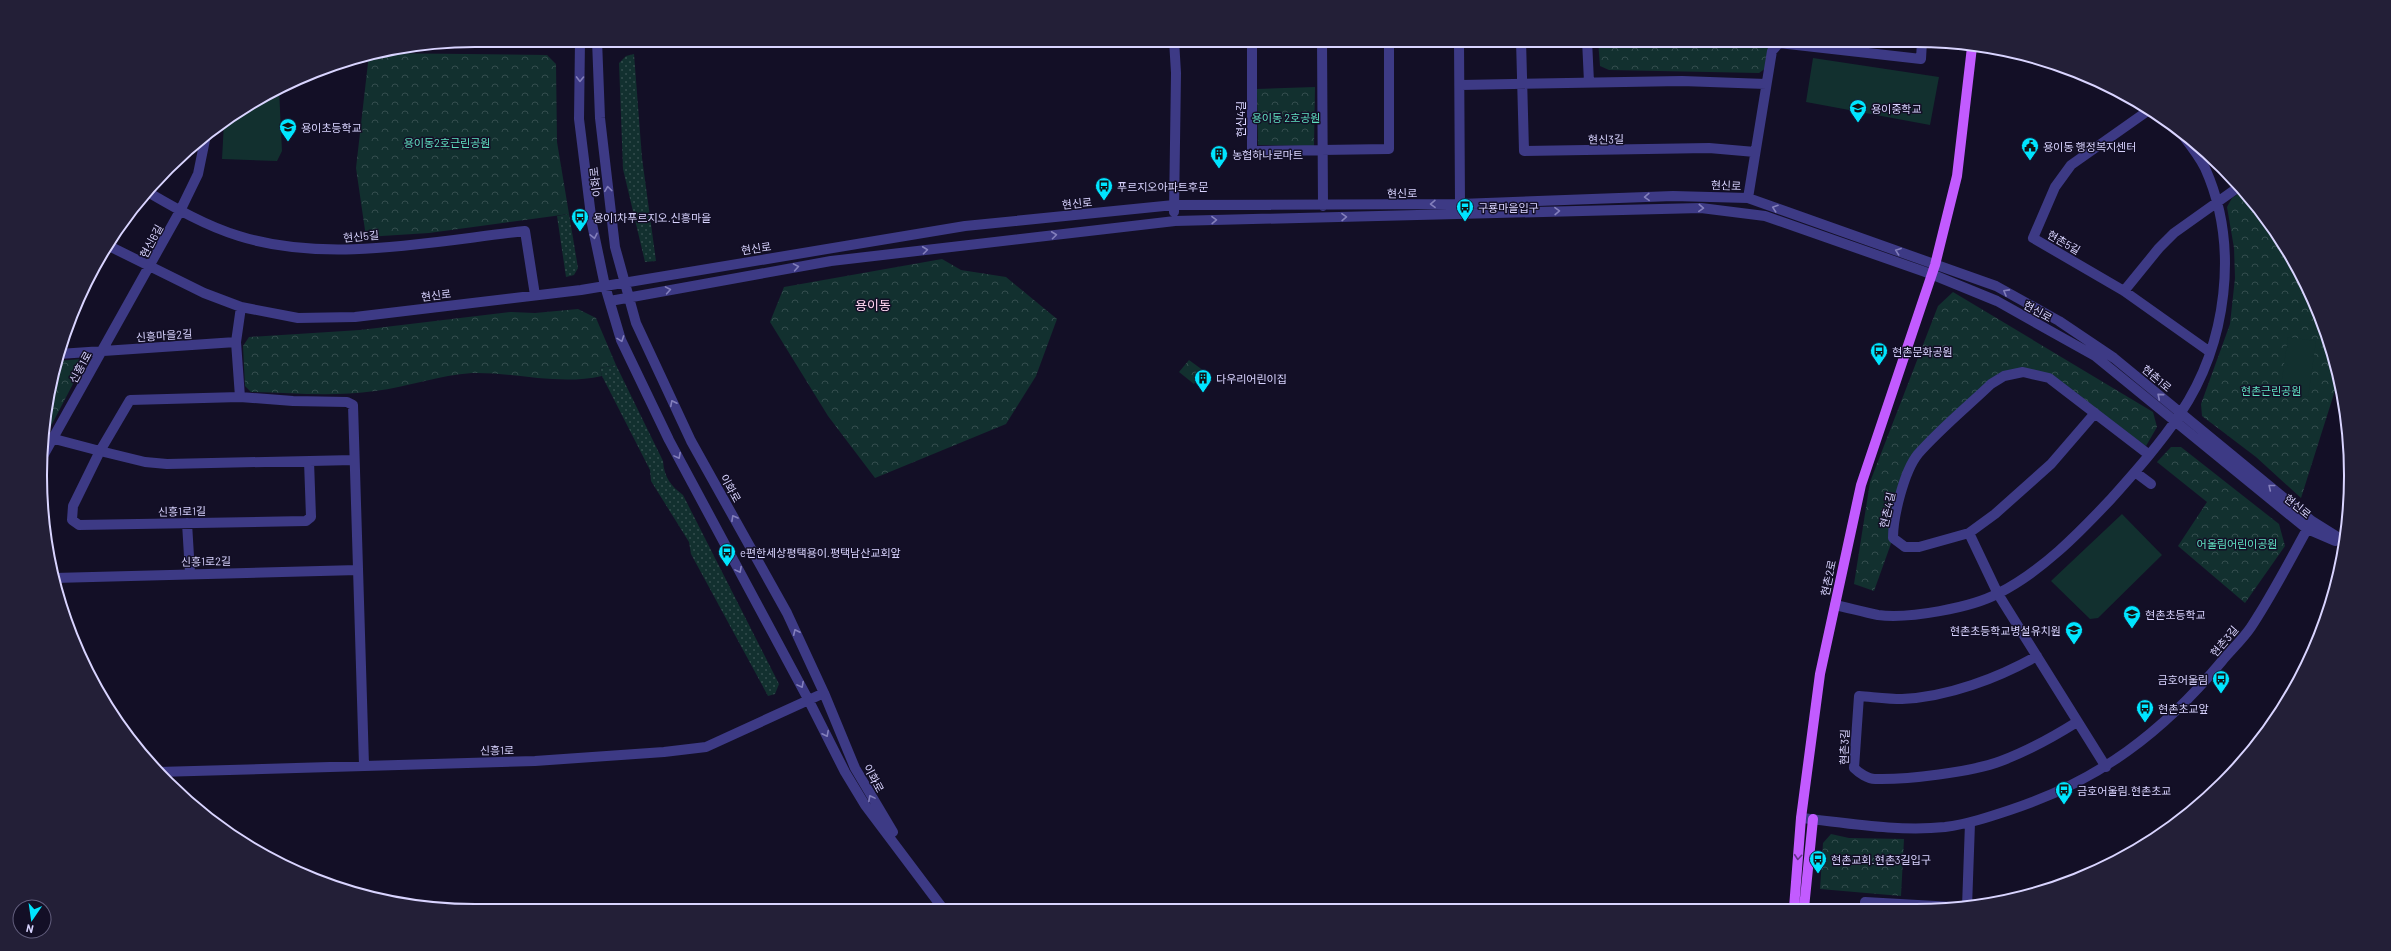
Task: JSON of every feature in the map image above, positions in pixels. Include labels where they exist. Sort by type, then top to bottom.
[{"type":"main road","points":[[1933,270],[1957,176],[1972,51]]},
{"type":"main road","name":"현촌2로","points":[[1794,904],[1801,818],[1820,674],[1861,485],[1933,270]]},
{"type":"main road","points":[[1804,904],[1813,819]]},
{"type":"street","name":"이화로","points":[[580,47],[579,119],[592,224],[605,286],[621,340],[669,440],[808,699],[845,772],[865,805],[939,904]]},
{"type":"street","name":"이화로","points":[[597,47],[600,118],[616,247],[636,323],[661,380],[691,440],[787,612],[824,692],[855,768],[875,805],[900,843],[946,904]]},
{"type":"street","points":[[1174,47],[1176,74],[1175,221]]},
{"type":"street","name":"현신4길","points":[[1252,47],[1252,151],[1389,148],[1389,47]]},
{"type":"street","points":[[1322,47],[1324,150],[1323,206]]},
{"type":"street","points":[[1459,47],[1461,85],[1460,204]]},
{"type":"street","name":"현신3길","points":[[1521,47],[1524,152],[1709,148],[1755,152]]},
{"type":"street","points":[[1588,47],[1590,82]]},
{"type":"street","points":[[1748,198],[1772,51],[1776,47]]},
{"type":"street","points":[[1866,47],[1921,59],[1922,47]]},
{"type":"street","points":[[1461,85],[1522,85],[1682,80],[1766,84]]},
{"type":"street","name":"현촌5길","points":[[2145,113],[2071,165],[2056,187],[2033,238],[2124,291],[2210,352]]},
{"type":"street","name":"현신6길","points":[[102,352],[150,268],[180,211],[198,174],[204,144]]},
{"type":"street","points":[[1835,605],[1879,615],[1922,615],[1998,594],[2037,568],[2083,528],[2136,472],[2148,454],[2181,413],[2210,352],[2222,310],[2224,275],[2221,225],[2216,201],[2204,167],[2191,148]]},
{"type":"street","points":[[2124,291],[2159,248],[2174,233],[2216,201],[2234,189]]},
{"type":"street","name":"현신5길","points":[[152,194],[180,211],[238,236],[284,247],[324,251],[358,249],[525,231],[535,295]]},
{"type":"street","name":"현신로","points":[[112,247],[150,268],[204,293],[241,307],[298,318],[355,317],[605,286],[965,226],[1174,205],[1323,206],[1460,204],[1673,196],[1748,198],[1933,270],[1997,301],[2095,356],[2174,422],[2309,525]]},
{"type":"street","name":"현신로","points":[[610,301],[831,261],[1175,221],[1701,208],[1765,216],[1933,270]]},
{"type":"street","name":"현촌1로","points":[[1933,270],[1996,286],[2059,321],[2114,358],[2181,413],[2309,525],[2339,539]]},
{"type":"street","points":[[240,397],[236,342],[241,307]]},
{"type":"street","name":"신흥마을2길","points":[[65,354],[236,342]]},
{"type":"street","name":"신흥1로","points":[[48,448],[102,352]]},
{"type":"street","name":"현촌4길","points":[[2095,413],[2051,464],[1995,514],[1969,533],[1919,547],[1905,547],[1893,538],[1893,526],[1908,471],[1917,455],[1991,384],[2004,376],[2023,372],[2049,378],[2095,413],[2148,454]]},
{"type":"street","name":"신흥1로1길","points":[[309,461],[311,517],[306,522],[79,525],[72,520],[73,506],[100,452],[130,400],[240,397],[292,401],[347,402],[353,405],[364,765]]},
{"type":"street","points":[[49,438],[100,452],[145,462],[167,464],[354,460]]},
{"type":"street","points":[[2136,472],[2151,484]]},
{"type":"street","points":[[187,523],[190,573]]},
{"type":"street","points":[[2309,525],[2339,541]]},
{"type":"street","name":"현촌3길","points":[[1801,818],[1900,828],[1944,827],[1970,823],[2031,803],[2066,789],[2106,767],[2144,741],[2195,693],[2250,628],[2309,525]]},
{"type":"street","points":[[1969,533],[1998,594],[2106,767]]},
{"type":"street","name":"신흥1로2길","points":[[60,578],[190,573],[358,570]]},
{"type":"street","name":"현촌3길","points":[[2038,656],[2005,674],[1953,690],[1902,699],[1859,696],[1854,768],[1859,773],[1874,779],[1941,774],[2000,762],[2050,739],[2077,722]]},
{"type":"street","name":"신흥1로","points":[[167,772],[535,761],[664,752],[706,747],[824,692]]},
{"type":"street","points":[[1967,900],[1970,823]]},
{"type":"street","points":[[1865,904],[1865,902],[1886,904]]},
{"type":"green space","points":[[1599,47],[1770,47],[1766,68],[1759,73],[1609,70],[1600,66]]},
{"type":"green space","name":"용이동2호근린공원","points":[[404,53],[547,55],[556,64],[557,142],[569,214],[429,233],[366,237],[356,168],[368,61]]},
{"type":"green space","points":[[634,54],[642,158],[656,261],[645,262],[623,169],[619,63],[626,56]]},
{"type":"green space","points":[[1813,58],[1939,77],[1930,125],[1806,102]]},
{"type":"green space","name":"용이동 2호공원","points":[[1315,87],[1314,146],[1258,145],[1257,89]]},
{"type":"green space","points":[[279,95],[282,151],[277,161],[222,159],[224,129],[237,119]]},
{"type":"green space","name":"현촌근린공원","points":[[2239,194],[2272,237],[2287,261],[2300,286],[2321,338],[2335,389],[2301,498],[2256,457],[2202,416],[2201,404],[2230,324],[2235,278],[2234,248],[2227,207],[2232,198]]},
{"type":"green space","points":[[569,214],[578,268],[574,275],[566,277],[557,216]]},
{"type":"green space","points":[[942,259],[961,270],[1006,277],[1057,319],[1036,376],[1006,424],[875,478],[828,416],[770,322],[784,287]]},
{"type":"green space","points":[[1953,292],[2153,412],[2157,427],[2146,446],[2049,378],[2006,376],[1917,455],[1908,471],[1893,538],[1874,591],[1854,584],[1870,482],[1938,306]]},
{"type":"green space","points":[[578,309],[596,318],[616,365],[600,368],[602,376],[569,380],[472,373],[448,376],[387,389],[344,394],[251,392],[245,386],[243,346],[249,337],[360,330],[511,312],[535,313]]},
{"type":"green space","points":[[2288,337],[2316,341],[2308,397],[2280,393]]},
{"type":"green space","points":[[82,359],[85,361],[50,426],[55,392],[63,360]]},
{"type":"green space","points":[[1189,360],[1204,371],[1194,384],[1179,372]]},
{"type":"green space","points":[[616,365],[663,461],[665,472],[669,481],[683,495],[779,684],[775,694],[768,696],[691,554],[689,542],[651,481],[650,470],[602,376],[600,368]]},
{"type":"green space","name":"어울림어린이공원","points":[[2171,447],[2181,447],[2279,524],[2285,546],[2245,603],[2178,546],[2207,502],[2157,462]]},
{"type":"green space","points":[[2122,514],[2162,555],[2098,618],[2090,619],[2051,581]]},
{"type":"green space","points":[[1831,834],[1849,838],[1904,839],[1901,896],[1820,889],[1823,843]]},
{"type":"place","name":"용이중학교","points":[[1858,123]]},
{"type":"place","name":"용이초등학교","points":[[288,142]]},
{"type":"place","name":"용이동 행정복지센터","points":[[2030,161]]},
{"type":"place","name":"농협하나로마트","points":[[1219,169]]},
{"type":"place","name":"푸르지오아파트후문","points":[[1104,201]]},
{"type":"place","name":"구룡마을입구","points":[[1465,222]]},
{"type":"place","name":"용이1차푸르지오.신흥마을","points":[[580,232]]},
{"type":"place","name":"현촌문화공원","points":[[1879,366]]},
{"type":"place","name":"다우리어린이집","points":[[1203,393]]},
{"type":"place","name":"e편한세상평택용이.평택남산교회앞","points":[[727,567]]},
{"type":"place","name":"현촌초등학교","points":[[2132,629]]},
{"type":"place","name":"현촌초등학교병설유치원","points":[[2074,645]]},
{"type":"place","name":"금호어울림","points":[[2221,694]]},
{"type":"place","name":"현촌초교앞","points":[[2145,723]]},
{"type":"place","name":"금호어울림.현촌초교","points":[[2064,805]]},
{"type":"place","name":"현촌교회.현촌3길입구","points":[[1818,874]]},
{"type":"district","name":"용이동","points":[[873,305]]}]
